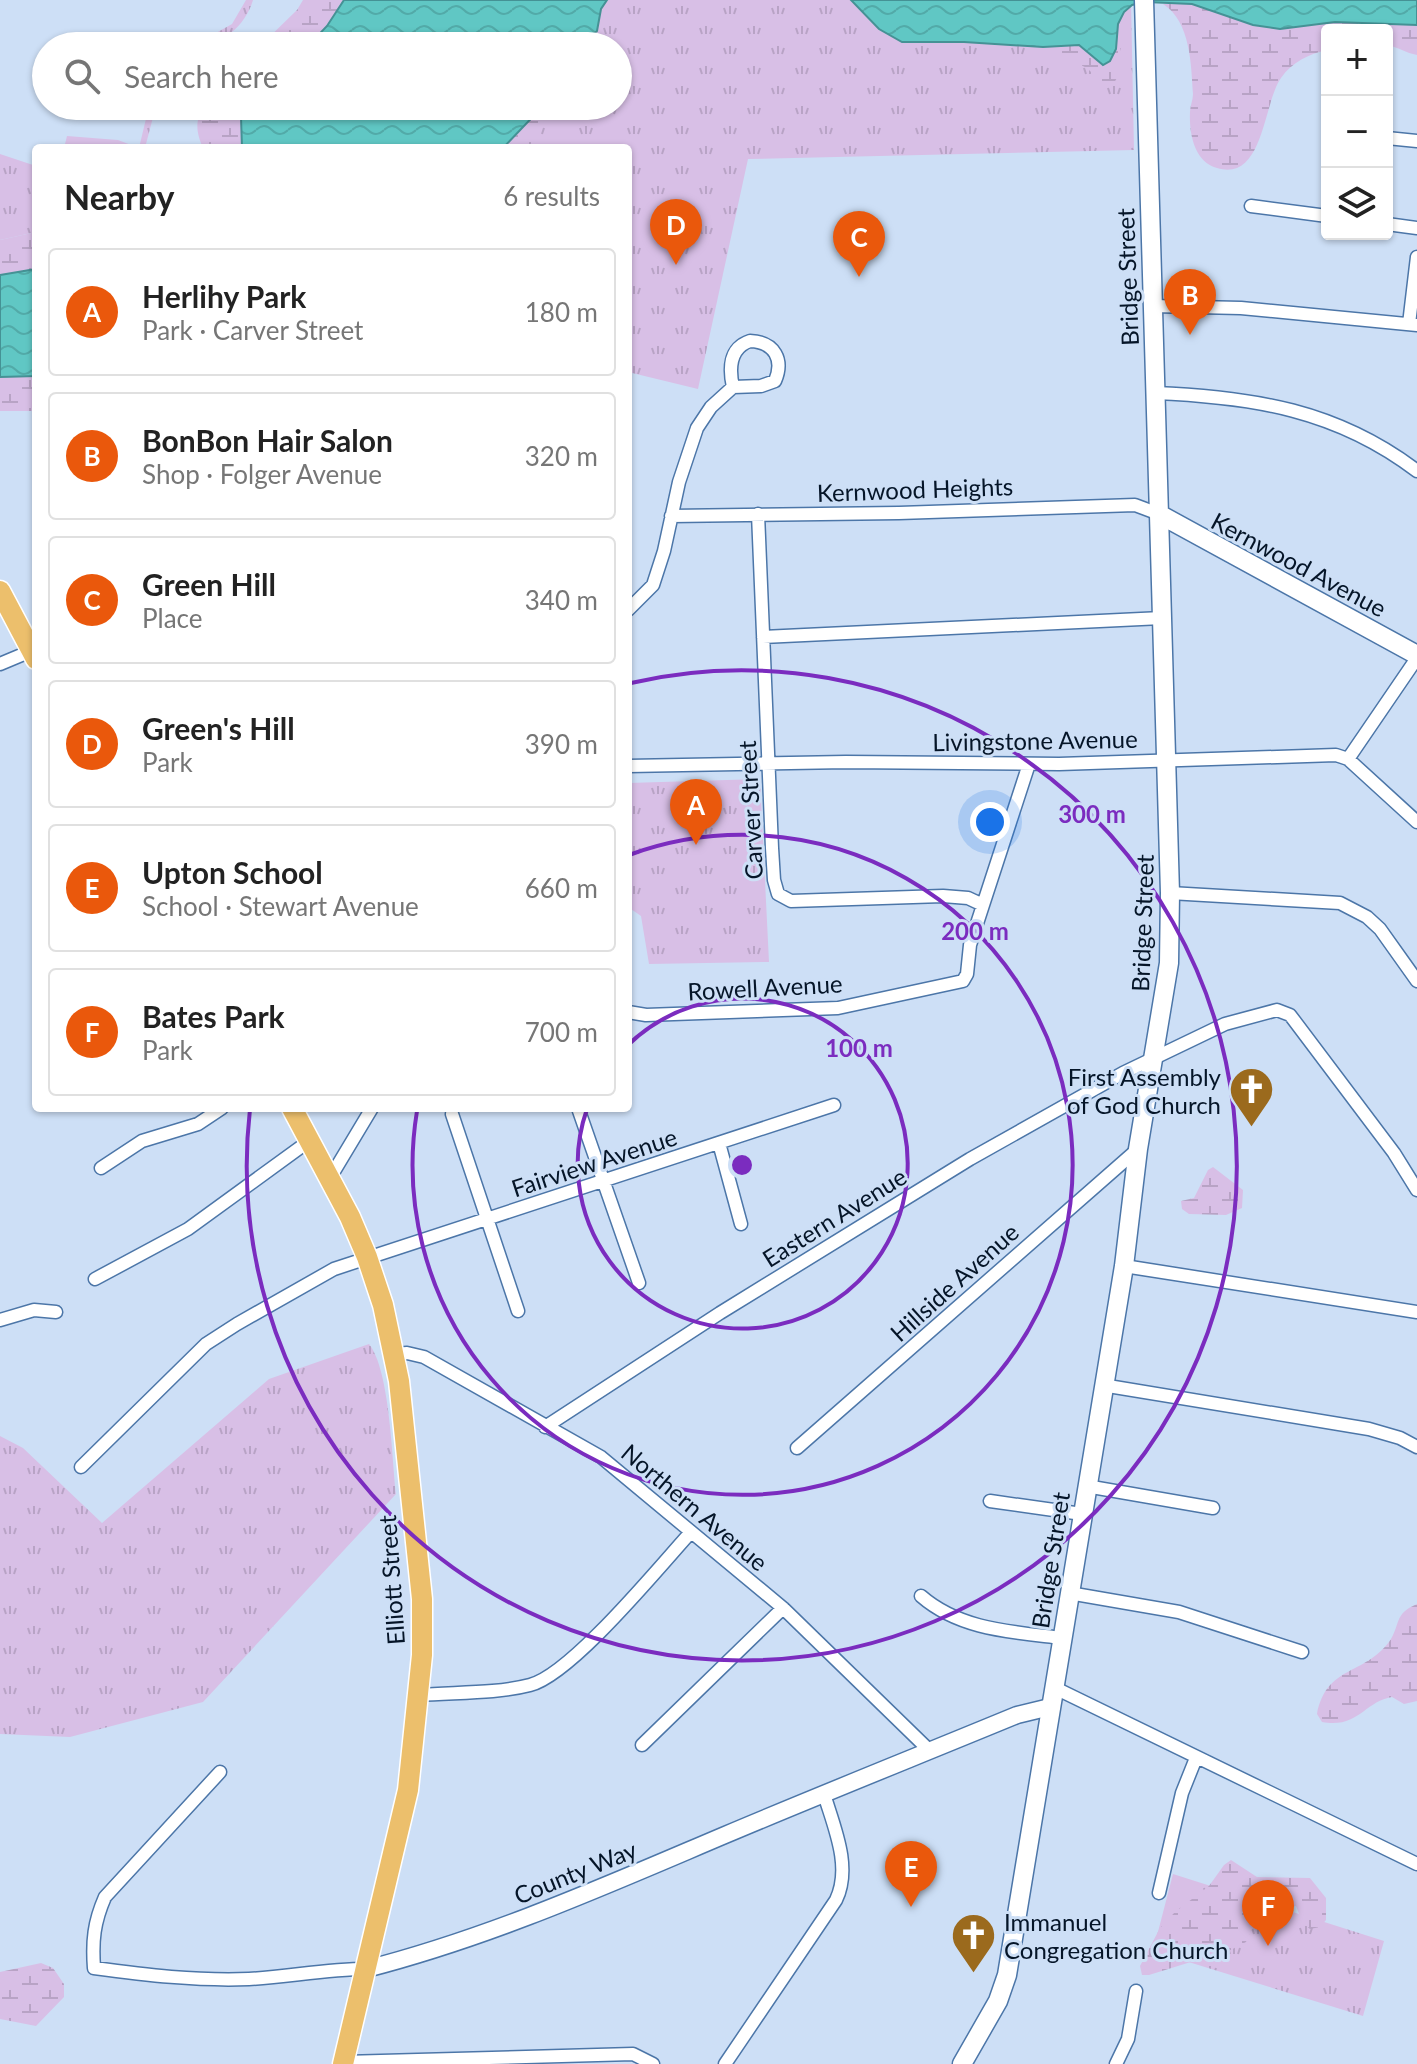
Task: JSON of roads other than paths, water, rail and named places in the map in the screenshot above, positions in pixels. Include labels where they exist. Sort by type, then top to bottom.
[{"type":"main road","name":"Bridge Street","points":[[962,2064],[998,2001],[1007,1975],[1124,1266],[1138,1149],[1169,963],[1170,893],[1144,3]]},
{"type":"main road","name":"Kernwood Avenue","points":[[1159,514],[1417,657]]},
{"type":"main road","points":[[0,591],[32,651]]},
{"type":"main road","name":"Elliott Street","points":[[294,1112],[330,1178],[367,1257],[395,1354],[422,1599],[419,1695],[403,1818],[344,2063]]},
{"type":"street","points":[[1393,139],[1417,141]]},
{"type":"street","points":[[1251,206],[1321,215]]},
{"type":"street","points":[[1393,225],[1417,228]]},
{"type":"street","points":[[1152,306],[1241,308],[1413,325],[1417,257]]},
{"type":"street","points":[[632,606],[653,585],[686,455],[697,428],[711,407],[733,387],[761,386],[775,381],[780,362],[773,349],[755,341],[744,343],[737,349],[732,356],[730,373],[733,387]]},
{"type":"street","points":[[1155,393],[1223,396],[1296,411],[1367,438],[1417,471]]},
{"type":"street","name":"Kernwood Heights","points":[[671,516],[899,513],[1135,505],[1159,514]]},
{"type":"street","name":"Carver Street","points":[[758,514],[774,880],[778,894],[805,902],[943,896],[968,898],[983,905]]},
{"type":"street","points":[[763,637],[1162,618]]},
{"type":"street","points":[[0,664],[32,656]]},
{"type":"street","points":[[1417,657],[1348,759],[1417,822]]},
{"type":"street","name":"Livingstone Avenue","points":[[632,766],[1029,764],[1336,755],[1348,759]]},
{"type":"street","name":"Rowell Avenue","points":[[632,1013],[646,1015],[838,1008],[963,981],[967,974],[970,945],[1029,764]]},
{"type":"street","points":[[1170,893],[1340,903],[1367,917],[1380,929],[1417,981]]},
{"type":"street","name":"Eastern Avenue","points":[[545,1427],[720,1313],[970,1159],[1123,1073],[1225,1024],[1277,1010],[1290,1015],[1394,1153],[1417,1190]]},
{"type":"street","name":"Fairview Avenue","points":[[81,1467],[206,1344],[334,1269],[834,1105]]},
{"type":"street","points":[[101,1168],[142,1141],[198,1124],[216,1112]]},
{"type":"street","points":[[330,1178],[370,1112]]},
{"type":"street","points":[[579,1112],[639,1283]]},
{"type":"street","points":[[452,1114],[518,1311]]},
{"type":"street","points":[[95,1279],[188,1229],[309,1141]]},
{"type":"street","points":[[719,1143],[741,1224]]},
{"type":"street","name":"Hillside Avenue","points":[[797,1448],[1138,1149]]},
{"type":"street","points":[[1124,1266],[1417,1312]]},
{"type":"street","points":[[0,1320],[34,1310],[56,1312]]},
{"type":"street","name":"Northern Avenue","points":[[395,1354],[424,1357],[601,1457],[783,1608],[930,1751]]},
{"type":"street","points":[[1102,1385],[1369,1429],[1400,1438],[1417,1447]]},
{"type":"street","points":[[1086,1486],[1213,1508]]},
{"type":"street","points":[[990,1501],[1082,1514]]},
{"type":"street","points":[[419,1695],[506,1689],[533,1685],[546,1678],[601,1631],[691,1532]]},
{"type":"street","points":[[1069,1593],[1179,1612],[1302,1652]]},
{"type":"street","points":[[921,1596],[942,1611],[982,1627],[1062,1638]]},
{"type":"street","points":[[642,1745],[783,1608]]},
{"type":"street","points":[[1053,1687],[1417,1864]]},
{"type":"street","name":"County Way","points":[[220,1772],[105,1897],[92,1936],[94,1968],[188,1980],[251,1979],[325,1969],[366,1969],[440,1949],[609,1886],[1017,1715],[1050,1707]]},
{"type":"street","points":[[1159,1893],[1182,1793],[1196,1758]]},
{"type":"street","points":[[725,2064],[836,1900],[843,1885],[840,1852],[824,1794]]},
{"type":"street","points":[[1116,2064],[1128,2039],[1136,1991]]},
{"type":"street","points":[[344,2063],[633,2054],[653,2064]]},
{"type":"water","points":[[344,0],[607,0],[601,9],[596,32],[321,32]]},
{"type":"water","points":[[851,0],[1417,0],[1417,25],[1335,22],[1280,29],[1253,25],[1192,4],[1146,2],[1132,5],[1124,12],[1118,24],[1116,49],[1110,61],[1103,65],[1079,45],[1043,47],[902,42],[879,29]]},
{"type":"water","points":[[241,120],[530,120],[507,144],[242,144]]},
{"type":"water","points":[[32,270],[32,376],[0,377],[0,275]]},
{"type":"place","name":"Green's Hill","points":[[676,265]]},
{"type":"place","name":"Green Hill","points":[[859,277]]},
{"type":"place","name":"BonBon Hair Salon","points":[[1190,335]]},
{"type":"place","name":"Herlihy Park","points":[[696,845]]},
{"type":"place","name":"First Assembly of God Church","points":[[1252,1129]]},
{"type":"place","name":"Upton School","points":[[911,1907]]},
{"type":"place","name":"Bates Park","points":[[1268,1946]]},
{"type":"place","name":"Immanuel Congregation Church","points":[[973,1974]]}]
